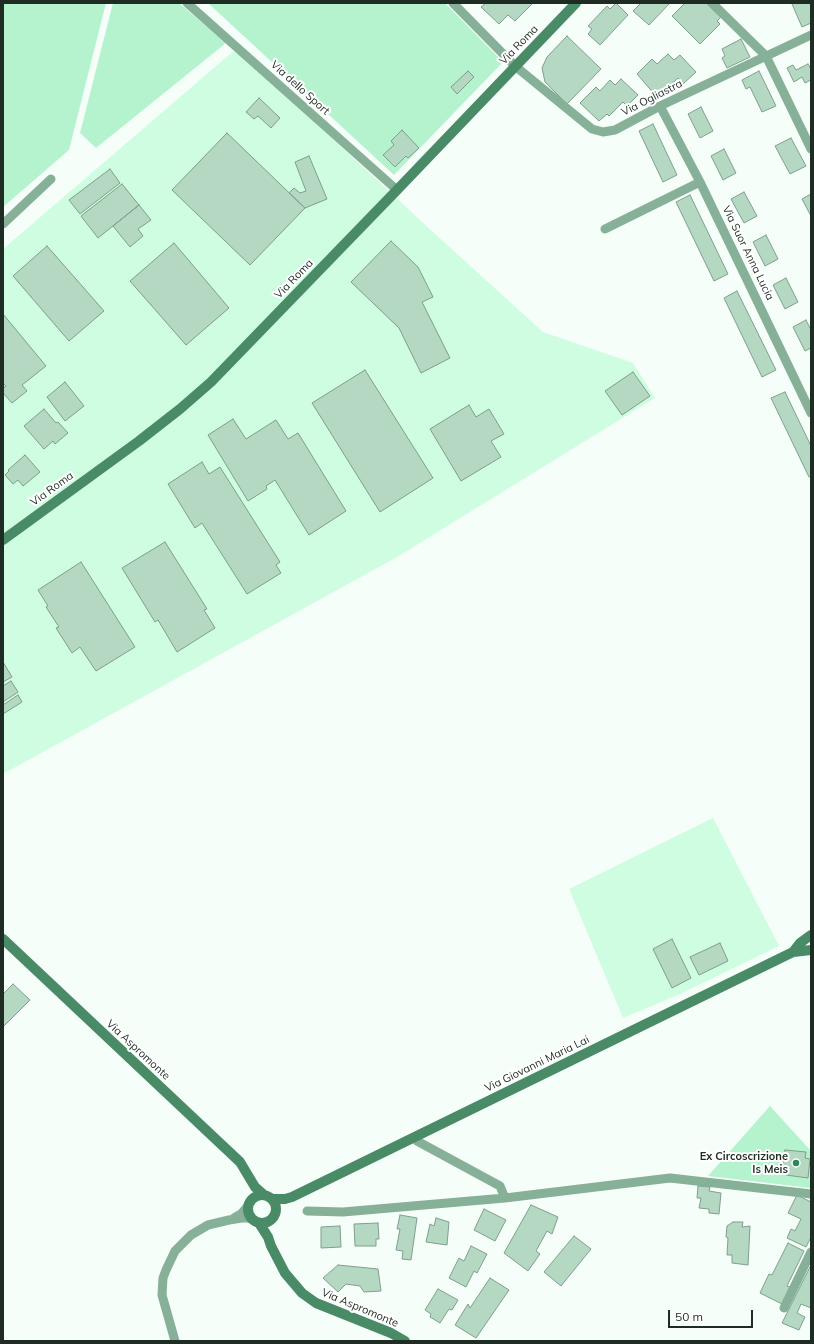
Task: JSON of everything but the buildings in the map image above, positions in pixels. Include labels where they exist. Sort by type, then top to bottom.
[{"type":"main road","name":"Via Roma","points":[[3,540],[139,441],[180,409],[211,382],[576,3]]},
{"type":"main road","name":"Via Giovanni Maria Lai","points":[[793,952],[811,935]]},
{"type":"main road","name":"Via Aspromonte","points":[[3,939],[240,1162],[252,1182],[254,1199]]},
{"type":"main road","name":"Via Giovanni Maria Lai","points":[[273,1199],[285,1199],[292,1197],[793,952],[811,950]]},
{"type":"main road","points":[[268,1237],[269,1226],[274,1216],[276,1207],[273,1199],[267,1195],[254,1199],[250,1216],[256,1222],[265,1223],[274,1216]]},
{"type":"main road","name":"Via Giovanni Maria Lai","points":[[274,1216],[292,1197]]},
{"type":"main road","name":"Via Aspromonte","points":[[256,1222],[268,1237],[285,1273],[302,1293],[316,1304],[391,1333],[405,1341]]},
{"type":"street","name":"Via dello Sport","points":[[187,3],[397,190]]},
{"type":"street","name":"Via Ogliastra","points":[[453,3],[516,66],[592,129],[603,132],[615,130],[660,106],[811,35]]},
{"type":"street","points":[[712,3],[766,56],[811,149]]},
{"type":"street","name":"Via Suor Anna Lucia","points":[[660,106],[700,182],[811,413]]},
{"type":"street","points":[[3,224],[51,179]]},
{"type":"street","points":[[605,229],[700,182]]},
{"type":"street","points":[[415,1138],[417,1141],[500,1186],[505,1198]]},
{"type":"street","points":[[307,1211],[342,1212],[505,1198],[670,1178],[811,1194]]},
{"type":"street","points":[[229,1220],[241,1214],[254,1199]]},
{"type":"street","points":[[175,1341],[162,1295],[163,1278],[175,1251],[191,1235],[208,1225],[229,1220],[247,1218],[256,1222]]},
{"type":"street","points":[[784,1308],[811,1252]]},
{"type":"shaded area","points":[[3,3],[106,3],[69,150],[3,207]]},
{"type":"shaded area","points":[[113,3],[179,3],[226,43],[96,148],[80,133]]},
{"type":"shaded area","points":[[208,3],[445,3],[503,62],[394,175]]},
{"type":"shaded area","points":[[236,49],[543,332],[633,363],[655,398],[397,557],[3,774],[3,249]]},
{"type":"shaded area","points":[[713,818],[779,946],[680,994],[623,1018],[569,889]]},
{"type":"shaded area","points":[[770,1106],[811,1151],[811,1188],[708,1176]]},
{"type":"place","name":"Ex Circoscrizione Is Meis","points":[[796,1163]]}]
